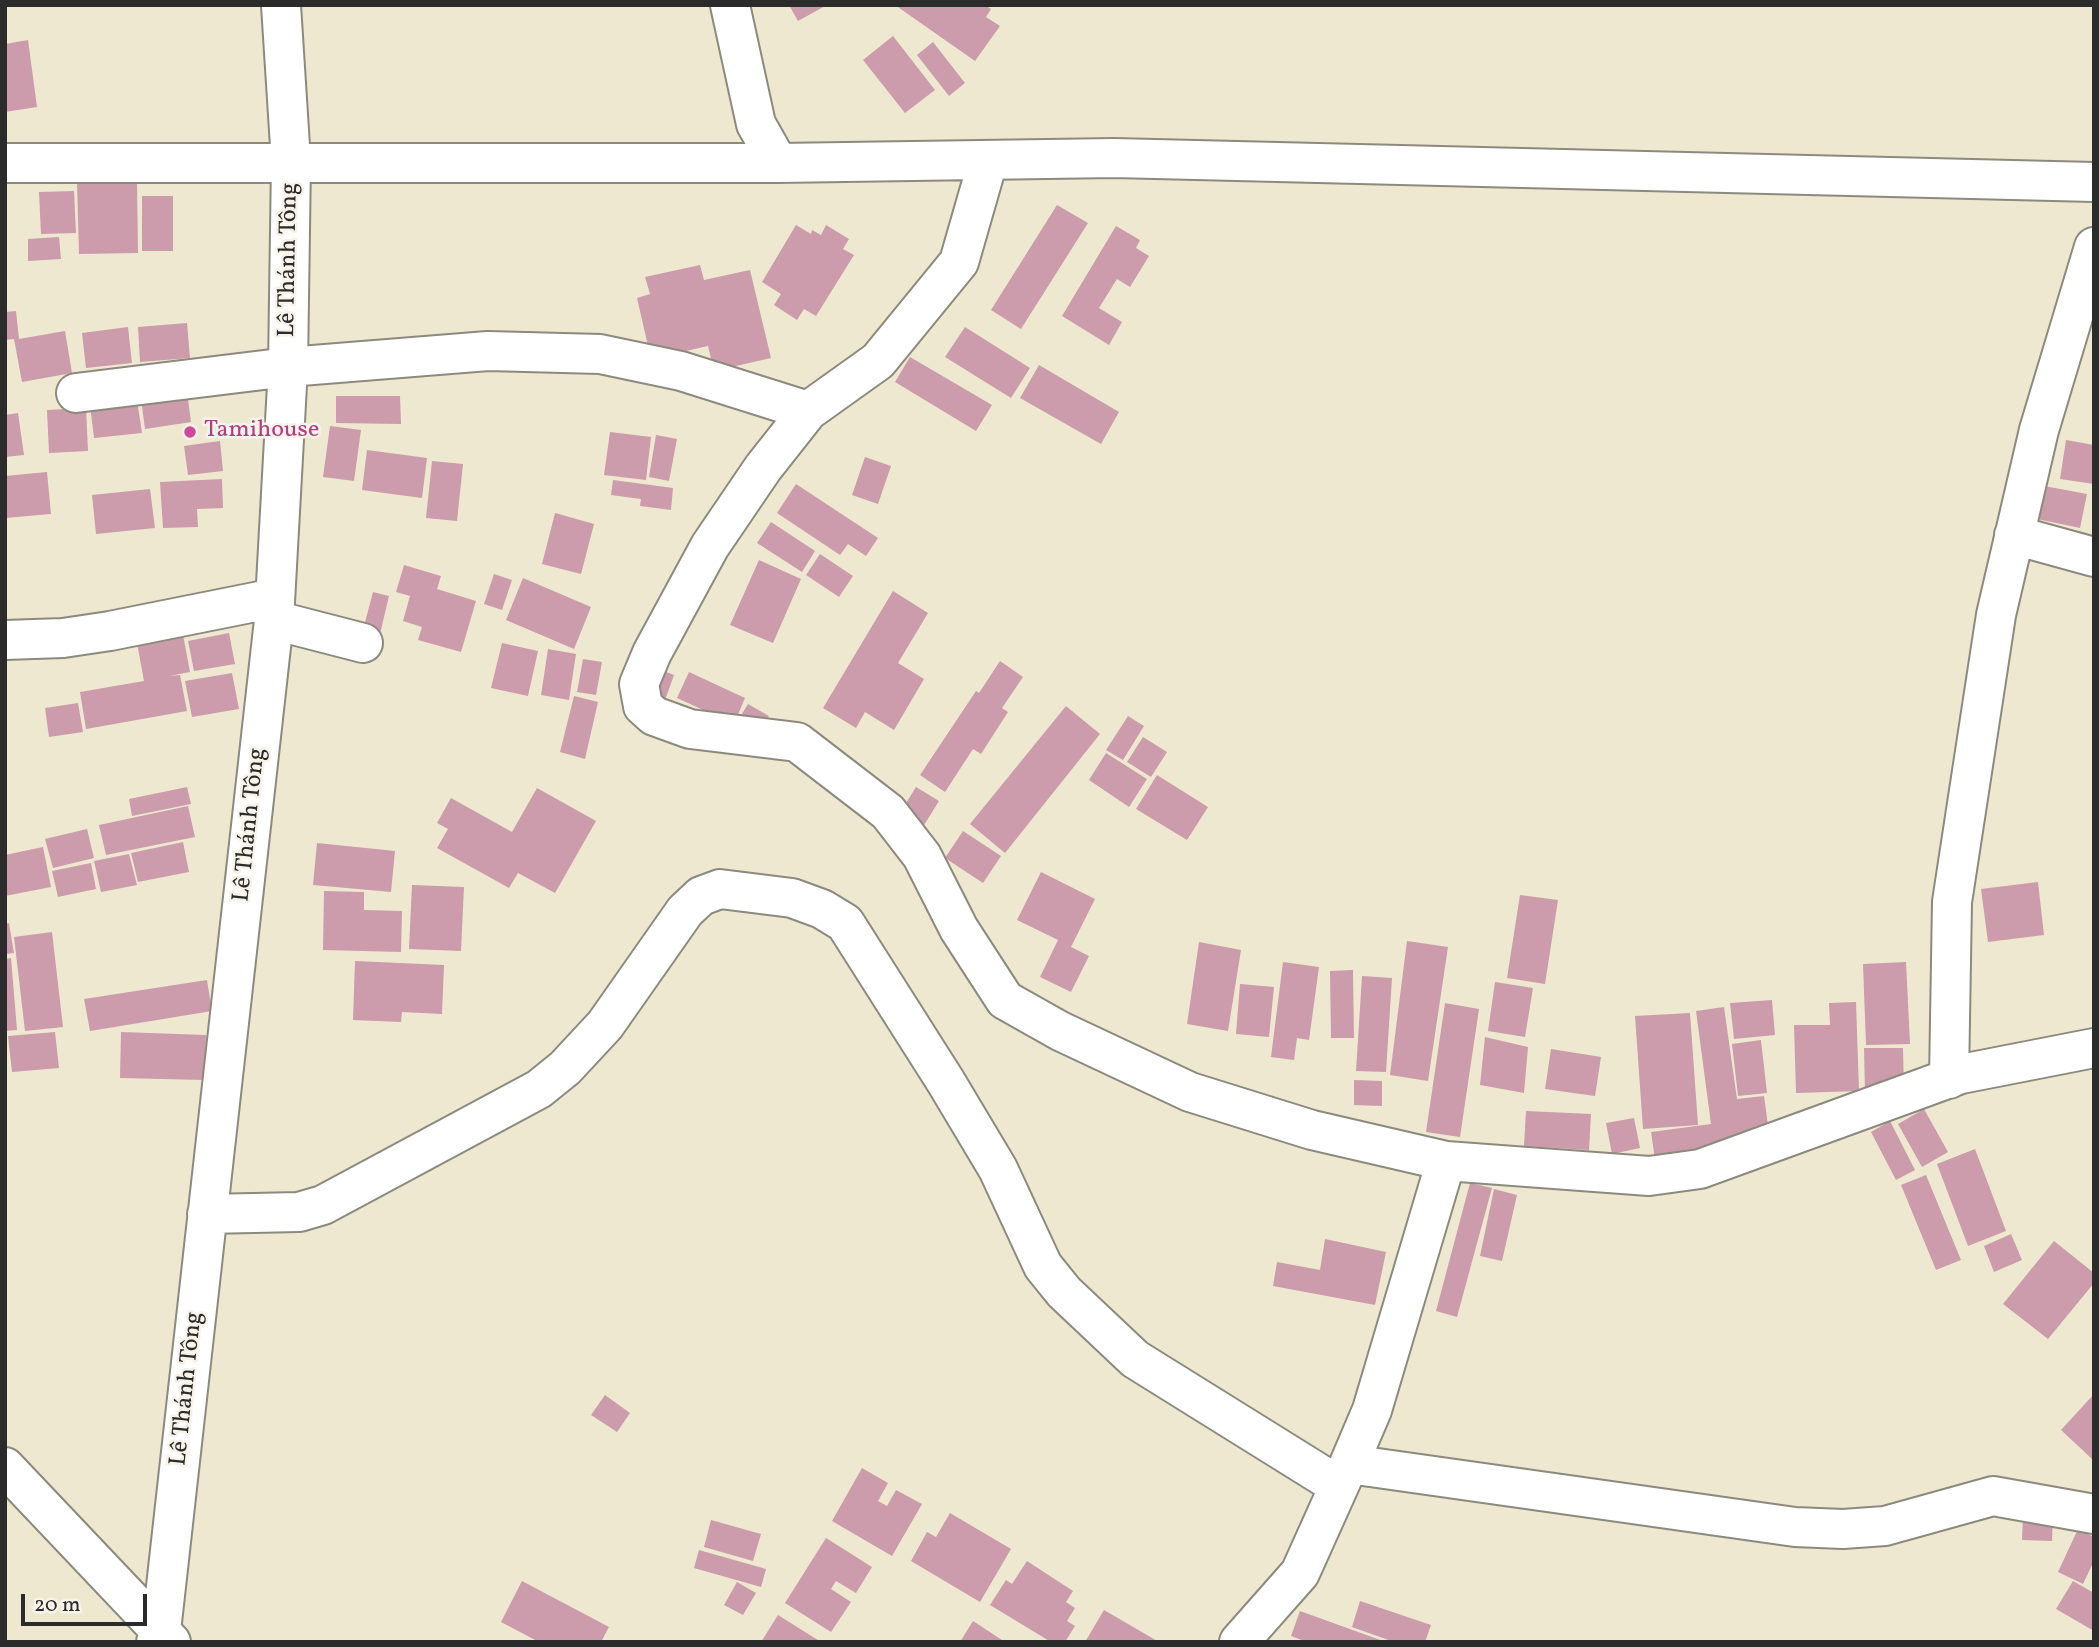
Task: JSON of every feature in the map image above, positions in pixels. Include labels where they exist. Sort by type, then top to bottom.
[{"type":"street","name":"Lê Thánh Tông","points":[[163,1638],[207,1213],[275,609],[288,367],[291,162],[281,5]]},
{"type":"street","points":[[730,5],[755,124],[778,163]]},
{"type":"street","points":[[5,163],[778,163],[1114,158],[2094,182]]},
{"type":"street","points":[[989,161],[959,262],[878,361],[808,411],[763,468],[710,546],[652,653],[639,684],[643,706],[654,716],[690,729],[797,742],[888,812],[922,856],[959,929],[1005,1000],[1060,1031],[1191,1092],[1312,1130],[1446,1161],[1649,1176],[1700,1169],[1961,1074],[2094,1048]]},
{"type":"street","points":[[1949,1079],[1952,902],[1996,615],[2039,430],[2094,247]]},
{"type":"street","points":[[76,393],[288,367],[488,352],[600,354],[681,371],[808,411]]},
{"type":"street","points":[[2014,535],[2094,557]]},
{"type":"street","points":[[5,640],[63,638],[275,609],[363,643]]},
{"type":"street","points":[[207,1213],[299,1212],[323,1205],[491,1115],[539,1089],[565,1068],[606,1025],[685,911],[701,895],[720,889],[792,898],[822,909],[845,923],[953,1093],[998,1169],[1043,1266],[1064,1292],[1135,1359],[1344,1475],[1795,1527],[1885,1526],[1993,1496],[2094,1514]]},
{"type":"street","points":[[1239,1642],[1300,1573],[1372,1410],[1446,1161]]},
{"type":"street","points":[[5,1467],[163,1638]]},
{"type":"building","points":[[789,5],[827,5],[798,21]]},
{"type":"building","points":[[895,5],[985,5],[991,9],[986,17],[1000,26],[975,61]]},
{"type":"building","points":[[893,36],[935,90],[905,113],[863,60]]},
{"type":"building","points":[[28,40],[37,107],[5,112],[5,44]]},
{"type":"building","points":[[933,42],[965,83],[949,96],[917,55]]},
{"type":"building","points":[[137,180],[138,253],[79,254],[77,181]]},
{"type":"building","points":[[74,191],[76,233],[41,234],[39,192]]},
{"type":"building","points":[[142,196],[173,196],[173,251],[142,251]]},
{"type":"building","points":[[1057,205],[1088,223],[1021,329],[991,310]]},
{"type":"building","points":[[796,225],[811,234],[812,230],[821,235],[826,225],[849,239],[843,249],[854,255],[816,316],[804,309],[797,320],[774,305],[781,294],[762,282]]},
{"type":"building","points":[[1116,226],[1140,240],[1136,248],[1149,256],[1130,287],[1117,279],[1099,308],[1122,322],[1109,345],[1062,316]]},
{"type":"building","points":[[59,237],[61,259],[28,261],[28,239]]},
{"type":"building","points":[[700,265],[704,280],[750,270],[771,358],[714,371],[708,346],[651,359],[637,298],[650,294],[645,277]]},
{"type":"building","points":[[16,311],[19,339],[65,331],[72,373],[22,382],[14,339],[5,340],[5,312]]},
{"type":"building","points":[[187,323],[190,358],[140,362],[138,327]]},
{"type":"building","points":[[128,327],[132,363],[86,368],[82,333]]},
{"type":"building","points":[[965,327],[1030,368],[1011,398],[945,357]]},
{"type":"building","points":[[910,357],[992,405],[976,431],[895,382]]},
{"type":"building","points":[[1039,365],[1119,412],[1101,444],[1020,398]]},
{"type":"building","points":[[187,392],[191,422],[145,429],[141,399]]},
{"type":"building","points":[[336,396],[400,396],[401,424],[336,423]]},
{"type":"building","points":[[137,400],[142,433],[94,438],[90,405]]},
{"type":"building","points":[[86,408],[88,451],[49,453],[47,410]]},
{"type":"building","points":[[18,413],[24,455],[5,457],[5,415]]},
{"type":"building","points":[[330,426],[361,430],[354,481],[323,477]]},
{"type":"building","points":[[610,432],[651,437],[646,480],[604,475]]},
{"type":"building","points":[[656,435],[677,439],[669,481],[649,477]]},
{"type":"building","points":[[2066,440],[2094,445],[2094,484],[2060,479]]},
{"type":"building","points":[[220,441],[223,471],[188,475],[184,446]]},
{"type":"building","points":[[367,450],[427,458],[422,498],[362,490]]},
{"type":"building","points":[[865,457],[891,466],[878,504],[852,495]]},
{"type":"building","points":[[432,461],[463,464],[457,521],[426,518]]},
{"type":"building","points":[[47,472],[51,514],[5,518],[5,476]]},
{"type":"building","points":[[222,479],[223,508],[197,509],[198,527],[163,528],[160,482]]},
{"type":"building","points":[[613,480],[673,488],[671,510],[640,506],[641,499],[611,495]]},
{"type":"building","points":[[796,484],[878,538],[866,556],[848,544],[840,555],[777,513]]},
{"type":"building","points":[[2044,486],[2087,494],[2080,528],[2037,519]]},
{"type":"building","points":[[150,489],[155,528],[96,534],[92,495]]},
{"type":"building","points":[[555,513],[594,524],[581,574],[542,564]]},
{"type":"building","points":[[771,522],[815,551],[802,572],[757,543]]},
{"type":"building","points":[[820,554],[853,576],[839,597],[806,575]]},
{"type":"building","points":[[759,560],[801,579],[773,643],[730,625]]},
{"type":"building","points":[[404,565],[441,576],[437,589],[476,601],[461,652],[418,640],[422,627],[403,621],[410,596],[396,592]]},
{"type":"building","points":[[494,574],[512,580],[502,610],[484,604]]},
{"type":"building","points":[[523,578],[591,607],[574,649],[506,620]]},
{"type":"building","points":[[893,591],[928,613],[898,663],[924,679],[894,730],[865,712],[856,728],[823,708]]},
{"type":"building","points":[[373,592],[389,596],[380,634],[363,630]]},
{"type":"building","points":[[181,624],[190,672],[169,676],[180,675],[187,711],[86,729],[80,692],[144,681],[135,632]]},
{"type":"building","points":[[229,633],[235,664],[194,671],[188,641]]},
{"type":"building","points":[[502,643],[538,651],[528,696],[491,688]]},
{"type":"building","points":[[548,649],[576,654],[569,700],[541,695]]},
{"type":"building","points":[[583,659],[602,662],[596,695],[577,692]]},
{"type":"building","points":[[1000,661],[1023,677],[1002,708],[1008,712],[981,754],[973,749],[945,792],[920,775],[976,691],[979,693]]},
{"type":"building","points":[[656,668],[674,675],[664,703],[646,696]]},
{"type":"building","points":[[689,672],[745,698],[734,724],[677,698]]},
{"type":"building","points":[[232,673],[239,709],[192,717],[185,681]]},
{"type":"building","points":[[574,696],[598,702],[585,759],[560,752]]},
{"type":"building","points":[[78,703],[83,732],[49,737],[45,708]]},
{"type":"building","points":[[748,704],[769,716],[752,744],[731,732]]},
{"type":"building","points":[[1066,706],[1100,734],[1005,853],[970,824]]},
{"type":"building","points":[[1128,716],[1144,726],[1123,760],[1106,750]]},
{"type":"building","points":[[1143,737],[1167,752],[1151,777],[1127,762]]},
{"type":"building","points":[[1106,753],[1147,779],[1129,807],[1089,780]]},
{"type":"building","points":[[1157,775],[1208,807],[1187,840],[1136,809]]},
{"type":"building","points":[[187,787],[191,804],[132,816],[129,799]]},
{"type":"building","points":[[916,787],[939,801],[921,830],[898,816]]},
{"type":"building","points":[[537,788],[596,821],[555,893],[518,873],[509,888],[437,848],[448,829],[437,823],[451,798],[512,832]]},
{"type":"building","points":[[188,806],[195,837],[106,855],[99,825]]},
{"type":"building","points":[[87,829],[94,858],[53,868],[45,839]]},
{"type":"building","points":[[963,831],[1001,856],[983,883],[945,858]]},
{"type":"building","points":[[183,842],[189,872],[138,882],[131,853]]},
{"type":"building","points":[[317,843],[395,851],[391,892],[313,885]]},
{"type":"building","points":[[43,847],[51,887],[5,896],[5,855]]},
{"type":"building","points":[[129,854],[137,885],[101,892],[94,861]]},
{"type":"building","points":[[91,863],[96,889],[58,897],[52,871]]},
{"type":"building","points":[[1041,872],[1095,899],[1071,947],[1089,956],[1071,992],[1040,977],[1058,940],[1017,920]]},
{"type":"building","points":[[2038,882],[2044,935],[1988,942],[1981,889]]},
{"type":"building","points":[[412,885],[464,887],[461,951],[409,949]]},
{"type":"building","points":[[324,891],[364,892],[364,910],[402,911],[401,952],[323,950]]},
{"type":"building","points":[[1520,895],[1558,900],[1545,984],[1507,978]]},
{"type":"building","points":[[9,923],[14,953],[5,954],[5,924]]},
{"type":"building","points":[[52,932],[63,1027],[25,1031],[14,937]]},
{"type":"building","points":[[1407,941],[1448,947],[1428,1081],[1390,1075]]},
{"type":"building","points":[[1199,942],[1241,950],[1228,1031],[1187,1024]]},
{"type":"building","points":[[11,958],[17,1030],[5,1031],[5,959]]},
{"type":"building","points":[[355,961],[444,965],[442,1014],[402,1012],[401,1022],[353,1020]]},
{"type":"building","points":[[1283,962],[1319,967],[1309,1040],[1297,1038],[1294,1060],[1271,1057]]},
{"type":"building","points":[[1906,962],[1910,1044],[1866,1045],[1863,964]]},
{"type":"building","points":[[1353,970],[1354,1038],[1331,1038],[1330,971]]},
{"type":"building","points":[[1362,976],[1392,978],[1386,1072],[1356,1071]]},
{"type":"building","points":[[207,980],[212,1011],[90,1031],[84,999]]},
{"type":"building","points":[[1495,982],[1533,988],[1525,1037],[1488,1031]]},
{"type":"building","points":[[1240,984],[1274,987],[1269,1037],[1236,1034]]},
{"type":"building","points":[[1772,1000],[1775,1035],[1734,1039],[1730,1003]]},
{"type":"building","points":[[1856,1002],[1859,1091],[1796,1093],[1794,1025],[1830,1025],[1829,1003]]},
{"type":"building","points":[[1445,1003],[1479,1009],[1460,1137],[1426,1132]]},
{"type":"building","points":[[1724,1007],[1737,1099],[1764,1096],[1769,1133],[1656,1166],[1651,1132],[1711,1124],[1696,1011]]},
{"type":"building","points":[[1690,1013],[1698,1125],[1643,1129],[1635,1016]]},
{"type":"building","points":[[55,1032],[59,1068],[12,1072],[8,1036]]},
{"type":"building","points":[[121,1032],[206,1035],[204,1080],[120,1078]]},
{"type":"building","points":[[1485,1037],[1528,1047],[1524,1093],[1480,1085]]},
{"type":"building","points":[[1761,1040],[1767,1093],[1738,1096],[1732,1044]]},
{"type":"building","points":[[1864,1048],[1903,1048],[1904,1092],[1865,1092]]},
{"type":"building","points":[[1551,1049],[1601,1057],[1595,1096],[1545,1089]]},
{"type":"building","points":[[1354,1080],[1382,1081],[1382,1106],[1354,1105]]},
{"type":"building","points":[[1924,1109],[1948,1152],[1922,1167],[1898,1124]]},
{"type":"building","points":[[1526,1111],[1591,1114],[1589,1150],[1524,1146]]},
{"type":"building","points":[[1634,1118],[1640,1148],[1612,1154],[1606,1123]]},
{"type":"building","points":[[1890,1121],[1915,1170],[1896,1180],[1871,1132]]},
{"type":"building","points":[[1975,1149],[2006,1231],[1968,1246],[1937,1164]]},
{"type":"building","points":[[1926,1175],[1961,1260],[1936,1270],[1901,1185]]},
{"type":"building","points":[[1470,1183],[1492,1188],[1457,1317],[1436,1311]]},
{"type":"building","points":[[1494,1189],[1517,1195],[1502,1261],[1480,1256]]},
{"type":"building","points":[[2011,1234],[2022,1260],[1994,1272],[1984,1246]]},
{"type":"building","points":[[1325,1239],[1386,1252],[1375,1305],[1273,1286],[1277,1262],[1320,1270]]},
{"type":"building","points":[[2054,1241],[2094,1273],[2094,1283],[2048,1339],[2003,1304]]},
{"type":"building","points":[[2094,1394],[2094,1457],[2092,1459],[2061,1430]]},
{"type":"building","points":[[605,1395],[630,1413],[617,1432],[591,1415]]},
{"type":"building","points":[[862,1468],[888,1483],[878,1501],[887,1506],[896,1490],[922,1504],[892,1556],[832,1521]]},
{"type":"building","points":[[950,1513],[1011,1549],[980,1602],[911,1561],[927,1532],[936,1537]]},
{"type":"building","points":[[2023,1517],[2053,1518],[2052,1541],[2022,1540]]},
{"type":"building","points":[[711,1520],[761,1534],[753,1561],[704,1547]]},
{"type":"building","points":[[2078,1529],[2094,1537],[2094,1561],[2083,1584],[2058,1572]]},
{"type":"building","points":[[826,1538],[872,1567],[856,1593],[836,1581],[831,1589],[851,1602],[831,1632],[785,1603]]},
{"type":"building","points":[[699,1550],[766,1569],[761,1587],[694,1568]]},
{"type":"building","points":[[1027,1561],[1073,1591],[1066,1602],[1075,1608],[1067,1621],[1075,1626],[1065,1642],[1051,1642],[990,1605],[1006,1580],[1012,1584]]},
{"type":"building","points":[[522,1581],[609,1627],[601,1642],[539,1642],[501,1622]]},
{"type":"building","points":[[2073,1581],[2094,1593],[2094,1631],[2056,1609]]},
{"type":"building","points":[[737,1582],[756,1593],[743,1615],[724,1605]]},
{"type":"building","points":[[1360,1601],[1431,1625],[1425,1642],[1394,1642],[1352,1627]]},
{"type":"building","points":[[1104,1610],[1159,1642],[1085,1642]]},
{"type":"building","points":[[1300,1611],[1383,1642],[1307,1642],[1291,1636]]},
{"type":"building","points":[[778,1615],[821,1642],[761,1642]]},
{"type":"building","points":[[973,1621],[1005,1642],[960,1642]]},
{"type":"place","name":"Tamihouse","points":[[190,432]]}]
